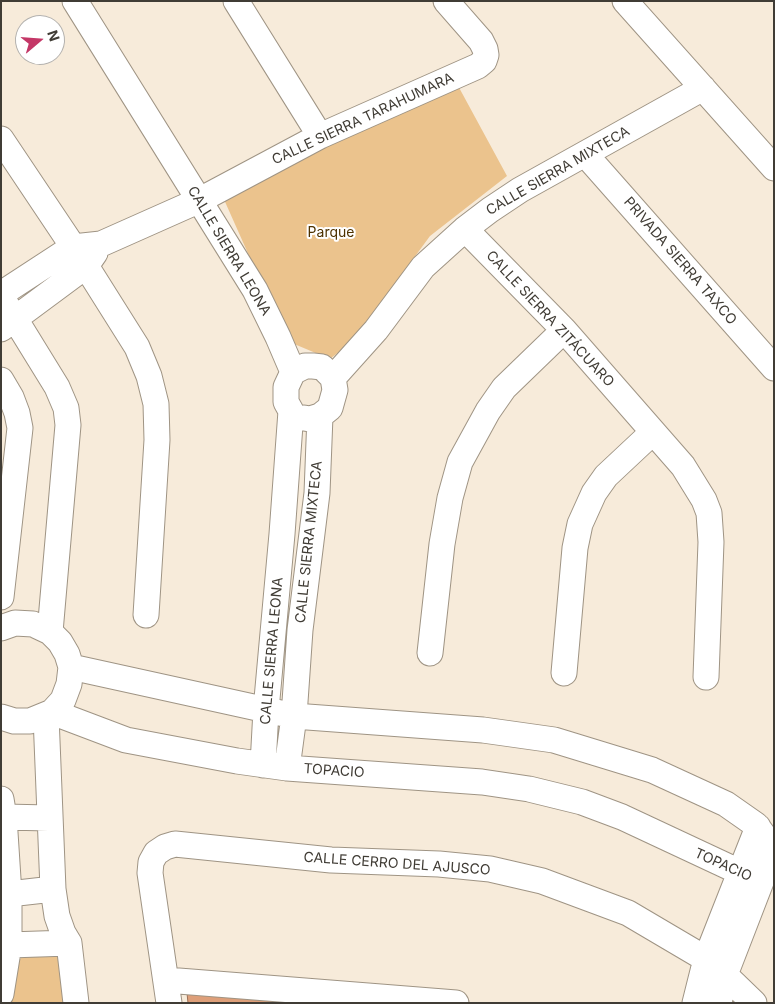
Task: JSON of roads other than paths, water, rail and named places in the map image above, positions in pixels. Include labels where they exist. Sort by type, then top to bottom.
[{"type":"street","name":"CALLE SIERRA LEONA","points":[[75,1],[255,290],[278,336],[293,372],[286,387],[286,402],[291,412],[266,710],[275,766]]},
{"type":"street","points":[[236,1],[320,136]]},
{"type":"street","name":"CALLE SIERRA TARAHUMARA","points":[[1,295],[101,244],[200,200],[320,136],[478,66],[484,61],[486,55],[481,41],[446,1]]},
{"type":"street","points":[[625,1],[774,168]]},
{"type":"street","name":"CALLE SIERRA MIXTECA","points":[[333,378],[376,330],[423,267],[465,229],[520,190],[703,88]]},
{"type":"street","points":[[1,139],[80,256],[137,348],[149,376],[156,404],[157,440],[146,615]]},
{"type":"street","name":"PRIVADA SIERRA TAXCO","points":[[585,154],[774,368]]},
{"type":"street","name":"CALLE SIERRA ZITÁCUARO","points":[[465,229],[564,330],[688,473],[704,500],[709,513],[711,570],[706,677]]},
{"type":"street","name":"CALLE SIERRA TARAHUMARA","points":[[9,324],[80,256]]},
{"type":"street","points":[[1,295],[9,324],[57,387],[66,408],[68,424],[50,632]]},
{"type":"street","points":[[430,653],[442,544],[450,498],[460,462],[488,411],[504,388],[564,330]]},
{"type":"street","points":[[291,412],[299,417],[310,419],[320,416],[330,408],[335,390],[333,378],[322,368],[306,366],[293,372]]},
{"type":"street","points":[[1,380],[17,413],[20,428],[4,554],[1,597]]},
{"type":"street","name":"CALLE SIERRA MIXTECA","points":[[275,766],[294,716],[300,630],[317,493],[320,416]]},
{"type":"street","points":[[564,673],[575,548],[582,516],[594,493],[606,476],[653,432]]},
{"type":"street","points":[[1,628],[15,624],[33,624],[50,632],[60,642],[67,654],[71,667],[70,684],[63,700],[49,714],[30,721],[14,722],[1,717]]},
{"type":"street","points":[[274,627],[300,630]]},
{"type":"street","points":[[71,667],[294,716],[483,730],[554,740],[652,770],[726,804],[744,815],[758,827],[750,878],[719,1003]]},
{"type":"street","points":[[49,714],[49,818],[53,889],[57,916],[69,943],[76,1003]]},
{"type":"street","name":"TOPACIO","points":[[49,714],[126,740],[275,766],[440,778],[529,789],[582,802],[622,817],[750,878]]},
{"type":"street","points":[[1,994],[9,945],[9,894],[3,808],[49,818]]},
{"type":"street","name":"CALLE CERRO DEL AJUSCO","points":[[167,991],[150,873],[151,862],[156,853],[165,847],[175,844],[331,860],[439,864],[490,869],[542,882],[628,913],[706,960],[725,975],[754,1003]]},
{"type":"street","points":[[696,1003],[706,960],[750,878]]},
{"type":"street","points":[[9,894],[53,889]]},
{"type":"street","points":[[9,945],[69,943]]},
{"type":"street","points":[[167,991],[456,1003]]},
{"type":"park label","name":"Parque","points":[[331,233]]}]
